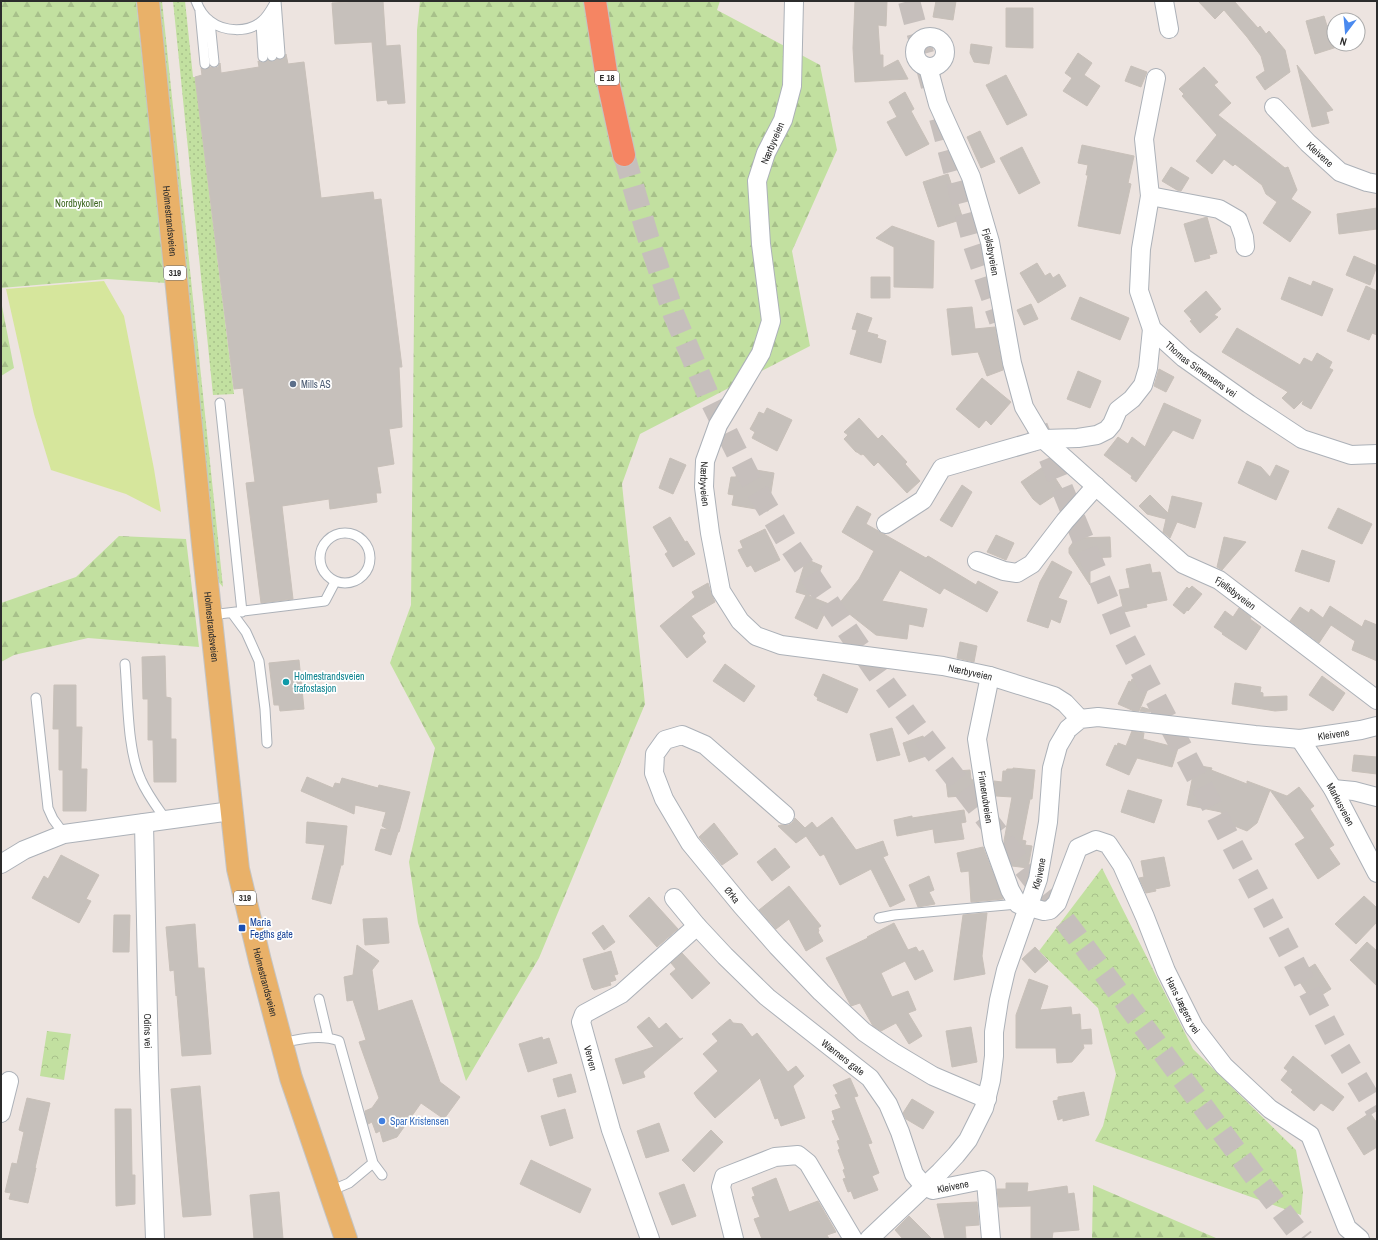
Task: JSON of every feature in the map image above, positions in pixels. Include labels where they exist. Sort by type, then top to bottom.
[{"type":"highway","name":"E 18","points":[[595,1],[606,72],[624,155]]},
{"type":"main road","name":"Holmestrandsveien","points":[[148,1],[221,614],[231,811],[238,869],[260,961],[291,1078],[346,1239]]},
{"type":"street","name":"Nærbyveien","points":[[794,1],[792,86],[782,120],[766,152],[757,181],[761,244],[771,321],[761,353],[718,426],[705,461],[704,487],[710,533],[721,591],[740,621],[756,636],[781,645],[943,666],[990,676],[1054,696],[1065,702],[1080,719]]},
{"type":"street","points":[[1164,1],[1169,29]]},
{"type":"street","name":"Fjellsbyveien","points":[[928,67],[938,104],[971,177],[990,242],[1012,363],[1024,408],[1043,439],[1183,564],[1219,580],[1377,700]]},
{"type":"street","name":"Thomas Simensens vei","points":[[1156,78],[1144,139],[1150,196],[1141,249],[1139,291],[1152,329],[1184,358],[1302,439],[1351,455],[1377,454]]},
{"type":"street","name":"Kleivene","points":[[1274,107],[1308,143],[1340,172],[1366,182],[1377,184]]},
{"type":"street","points":[[1150,196],[1219,209],[1238,220],[1244,237],[1245,247]]},
{"type":"street","points":[[886,524],[923,500],[942,468],[1043,439],[1078,438],[1097,435],[1107,430],[1112,424],[1118,410],[1132,399],[1143,385],[1148,368],[1152,329]]},
{"type":"street","points":[[977,561],[1004,571],[1017,573],[1032,564],[1065,521],[1096,486]]},
{"type":"street","name":"Finnerudveien","points":[[990,676],[977,740],[993,843],[1010,890],[1023,906]]},
{"type":"street","name":"Kleivene","points":[[991,1239],[986,1182],[983,1180],[933,1190],[924,1186],[945,1166],[968,1140],[986,1103],[992,1074],[994,1032],[999,1000],[1023,906],[1038,879],[1048,822],[1052,768],[1058,746],[1068,729],[1080,719],[1098,717],[1300,739],[1361,730],[1377,726]]},
{"type":"street","name":"Ørka","points":[[785,815],[705,746],[682,735],[665,740],[654,754],[654,772],[664,799],[690,843],[777,946],[821,992],[864,1032],[893,1052],[933,1076],[986,1103]]},
{"type":"street","name":"Markusveien","points":[[1300,739],[1333,789],[1377,873]]},
{"type":"street","points":[[1333,789],[1354,791],[1377,797]]},
{"type":"street","points":[[1,864],[24,850],[64,834],[231,811]]},
{"type":"street","name":"Odins vei","points":[[144,823],[148,1068],[155,1239]]},
{"type":"street","name":"Hans Jægers vei","points":[[1023,906],[1044,911],[1050,910],[1057,903],[1078,848],[1096,840],[1108,844],[1122,865],[1145,917],[1166,971],[1194,1028],[1224,1066],[1270,1109],[1310,1135],[1347,1228],[1360,1239]]},
{"type":"street","name":"Wærners gate","points":[[674,898],[698,926],[767,997],[870,1078],[888,1104],[900,1132],[914,1174],[924,1186]]},
{"type":"street","name":"Verven","points":[[650,1239],[610,1130],[581,1022],[584,1014],[621,994],[698,926]]},
{"type":"street","points":[[1,1113],[9,1081]]},
{"type":"street","points":[[734,1239],[721,1187],[724,1177],[775,1157],[798,1155],[808,1163],[853,1239]]},
{"type":"street","points":[[869,1239],[924,1186]]},
{"type":"lane","points":[[196,1],[200,11],[210,63],[210,22]]},
{"type":"lane","points":[[200,11],[210,22],[223,28],[236,30],[249,28],[261,22],[276,1]]},
{"type":"lane","points":[[272,56],[276,1]]},
{"type":"lane","points":[[268,14],[272,56]]},
{"type":"lane","points":[[261,22],[272,56]]},
{"type":"lane","points":[[220,403],[242,612]]},
{"type":"lane","points":[[346,533],[358,536],[369,549],[370,557],[368,570],[360,579],[352,583],[343,584],[335,582],[323,571],[320,563],[322,547],[327,540],[334,536],[346,533]]},
{"type":"lane","points":[[221,614],[325,602],[335,582]]},
{"type":"lane","points":[[221,614],[246,632],[259,661],[266,709],[267,743]]},
{"type":"lane","points":[[125,664],[130,735],[136,765],[146,790],[166,820]]},
{"type":"lane","points":[[36,698],[48,808],[53,819],[64,834]]},
{"type":"lane","points":[[879,918],[894,915],[1023,906]]},
{"type":"lane","points":[[318,999],[328,1037]]},
{"type":"lane","points":[[281,1043],[298,1039],[328,1037],[339,1041],[373,1163],[382,1174]]},
{"type":"lane","points":[[330,1192],[349,1183],[373,1163]]},
{"type":"green space","name":"Nordbykollen","points":[[1,1],[136,1],[166,283],[107,279],[1,288]]},
{"type":"green space","points":[[156,1],[162,1],[223,587],[216,579]]},
{"type":"green space","points":[[173,1],[185,1],[193,77],[195,77],[234,394],[213,395]]},
{"type":"green space","points":[[420,1],[720,1],[717,10],[820,65],[837,150],[792,251],[810,346],[640,434],[622,484],[645,704],[539,958],[466,1081],[418,923],[409,862],[435,748],[390,663],[411,605],[417,30]]},
{"type":"green space","points":[[104,281],[124,316],[161,512],[126,494],[51,470],[34,414],[6,289]]},
{"type":"green space","points":[[1,301],[14,368],[1,376]]},
{"type":"green space","points":[[119,536],[186,539],[199,647],[88,638],[14,655],[1,662],[1,603],[76,577]]},
{"type":"green space","points":[[1102,868],[1193,1049],[1296,1150],[1303,1191],[1301,1215],[1095,1141],[1103,1126],[1116,1074],[1098,1008],[1039,951]]},
{"type":"green space","points":[[47,1031],[71,1034],[64,1080],[40,1076]]},
{"type":"green space","points":[[1093,1185],[1216,1238],[1218,1239],[1092,1239]]},
{"type":"building","points":[[383,1],[386,46],[400,45],[405,103],[388,104],[387,100],[377,101],[372,42],[335,44],[332,3]]},
{"type":"building","points":[[855,1],[887,1],[886,26],[878,25],[880,55],[883,55],[883,68],[898,60],[908,79],[855,82],[853,48]]},
{"type":"building","points":[[936,1],[956,1],[953,20],[933,17]]},
{"type":"building","points":[[1198,1],[1234,1],[1258,28],[1260,26],[1266,34],[1269,31],[1285,50],[1290,72],[1265,90],[1256,77],[1265,71],[1261,56],[1247,37],[1224,10],[1215,19]]},
{"type":"building","points":[[1006,8],[1033,8],[1033,48],[1006,47]]},
{"type":"building","points":[[1324,16],[1326,23],[1326,50],[1315,54],[1306,21]]},
{"type":"building","points":[[971,44],[992,47],[989,64],[974,62],[970,53]]},
{"type":"building","points":[[1078,53],[1092,63],[1084,75],[1100,86],[1087,106],[1063,91],[1072,78],[1065,73]]},
{"type":"building","points":[[286,54],[288,64],[304,62],[321,198],[373,192],[374,200],[381,199],[402,367],[399,367],[402,427],[389,429],[394,464],[377,467],[381,493],[376,493],[377,502],[330,509],[329,499],[282,506],[293,599],[261,603],[246,483],[255,482],[243,388],[234,389],[195,77],[202,75],[201,68],[205,70],[210,67],[215,68],[218,67],[220,63],[221,73],[259,67],[258,61],[263,63],[268,60],[273,62],[277,59],[283,59]]},
{"type":"building","points":[[1297,65],[1333,110],[1326,112],[1329,123],[1312,127]]},
{"type":"building","points":[[1131,66],[1147,72],[1141,87],[1125,81]]},
{"type":"building","points":[[1204,67],[1218,82],[1214,85],[1231,103],[1218,115],[1285,168],[1288,167],[1297,190],[1291,199],[1311,212],[1290,242],[1263,223],[1277,202],[1266,194],[1262,185],[1235,164],[1233,166],[1224,159],[1212,174],[1196,161],[1217,135],[1182,96],[1184,94],[1179,89]]},
{"type":"building","points":[[1006,75],[1027,115],[1007,125],[986,85]]},
{"type":"building","points":[[905,92],[914,109],[911,111],[929,144],[906,156],[887,122],[897,117],[889,102]]},
{"type":"building","points":[[980,131],[995,162],[981,168],[967,137]]},
{"type":"building","points":[[1082,145],[1134,156],[1128,183],[1131,184],[1120,234],[1078,226],[1088,175],[1086,175],[1088,165],[1078,163]]},
{"type":"building","points":[[1022,147],[1040,183],[1019,194],[1000,158]]},
{"type":"building","points":[[1171,167],[1189,178],[1181,191],[1162,181]]},
{"type":"building","points":[[948,174],[963,219],[938,227],[923,182]]},
{"type":"building","points":[[1377,208],[1377,229],[1339,234],[1337,214]]},
{"type":"building","points":[[1207,217],[1217,253],[1209,255],[1210,258],[1195,262],[1184,224]]},
{"type":"building","points":[[892,226],[934,241],[933,288],[894,287],[894,247],[876,238]]},
{"type":"building","points":[[1354,256],[1377,266],[1370,285],[1346,275]]},
{"type":"building","points":[[1037,263],[1045,276],[1050,273],[1053,278],[1059,274],[1066,286],[1038,303],[1020,273]]},
{"type":"building","points":[[871,277],[890,277],[890,298],[871,298]]},
{"type":"building","points":[[1289,277],[1311,286],[1313,281],[1333,289],[1322,316],[1281,299]]},
{"type":"building","points":[[1366,286],[1377,291],[1377,335],[1372,333],[1369,340],[1347,331]]},
{"type":"building","points":[[1206,291],[1221,309],[1214,315],[1218,317],[1200,333],[1184,311]]},
{"type":"building","points":[[1080,297],[1129,318],[1120,340],[1071,319]]},
{"type":"building","points":[[1031,304],[1038,319],[1024,325],[1017,310]]},
{"type":"building","points":[[972,307],[975,329],[995,327],[1003,370],[987,376],[978,352],[952,355],[947,309]]},
{"type":"building","points":[[857,313],[872,318],[867,332],[878,335],[877,338],[886,341],[881,363],[850,354],[857,330],[852,329]]},
{"type":"building","points":[[1237,328],[1300,365],[1304,358],[1312,362],[1317,353],[1332,362],[1329,368],[1333,370],[1311,409],[1302,404],[1304,399],[1294,409],[1282,398],[1288,392],[1222,352]]},
{"type":"building","points":[[1159,369],[1174,377],[1166,392],[1154,386]]},
{"type":"building","points":[[1078,371],[1101,381],[1090,408],[1067,399]]},
{"type":"building","points":[[982,378],[1011,402],[991,425],[986,420],[979,428],[956,409]]},
{"type":"building","points":[[1164,403],[1201,420],[1193,439],[1173,430],[1136,482],[1131,478],[1132,476],[1104,455],[1118,437],[1128,444],[1132,437],[1145,447]]},
{"type":"building","points":[[767,408],[792,420],[777,451],[752,438],[755,432],[750,429],[759,412],[764,414]]},
{"type":"building","points":[[859,418],[878,439],[882,435],[907,462],[905,464],[920,481],[907,493],[878,462],[874,466],[863,454],[861,455],[856,452],[844,439],[848,435],[844,432]]},
{"type":"building","points":[[670,458],[686,465],[673,494],[659,488]]},
{"type":"building","points":[[1247,461],[1261,467],[1270,477],[1276,465],[1289,471],[1276,500],[1238,483]]},
{"type":"building","points":[[738,467],[774,473],[768,511],[732,505],[734,495],[728,494],[731,477],[736,477]]},
{"type":"building","points":[[1043,467],[1047,473],[1050,470],[1063,490],[1040,505],[1033,499],[1021,482]]},
{"type":"building","points":[[962,485],[972,492],[952,527],[940,520]]},
{"type":"building","points":[[1150,495],[1168,513],[1172,496],[1202,503],[1195,528],[1177,522],[1170,538],[1163,532],[1166,519],[1147,514],[1139,506]]},
{"type":"building","points":[[857,506],[871,514],[866,524],[926,558],[928,556],[976,585],[978,581],[998,592],[987,612],[944,588],[940,594],[900,570],[882,601],[927,609],[923,627],[909,624],[907,639],[876,635],[838,605],[859,579],[874,551],[842,532]]},
{"type":"building","points":[[1338,508],[1372,524],[1362,544],[1328,528]]},
{"type":"building","points":[[670,517],[685,542],[687,541],[695,554],[673,567],[665,554],[668,552],[653,527]]},
{"type":"building","points":[[765,529],[780,560],[755,572],[751,565],[747,567],[738,550],[743,548],[740,541]]},
{"type":"building","points":[[996,535],[1014,543],[1006,560],[987,552]]},
{"type":"building","points":[[1110,537],[1111,557],[1090,558],[1090,585],[1069,553],[1069,548],[1076,538]]},
{"type":"building","points":[[1224,537],[1246,542],[1222,570],[1217,567]]},
{"type":"building","points":[[1302,550],[1335,561],[1329,582],[1295,571]]},
{"type":"building","points":[[806,559],[822,566],[809,596],[829,604],[817,629],[795,618],[806,595],[796,592]]},
{"type":"building","points":[[1052,561],[1072,572],[1058,598],[1067,601],[1060,623],[1051,619],[1048,628],[1027,621],[1040,582]]},
{"type":"building","points":[[1150,564],[1152,573],[1160,572],[1167,600],[1146,604],[1147,607],[1124,612],[1119,590],[1130,588],[1126,569]]},
{"type":"building","points":[[708,583],[715,602],[691,616],[705,633],[702,636],[706,642],[687,658],[660,626],[695,597],[692,592]]},
{"type":"building","points":[[1192,586],[1202,594],[1184,614],[1173,605],[1187,587],[1189,589]]},
{"type":"building","points":[[1330,606],[1362,627],[1365,620],[1377,625],[1377,661],[1352,650],[1355,641],[1331,625],[1319,643],[1290,621],[1300,607],[1309,613],[1311,609],[1323,618]]},
{"type":"building","points":[[1239,608],[1261,627],[1246,650],[1214,627],[1225,611],[1233,617]]},
{"type":"building","points":[[960,642],[977,646],[974,662],[957,658]]},
{"type":"building","points":[[165,656],[166,697],[171,698],[171,739],[176,739],[176,782],[154,782],[153,740],[148,740],[148,699],[143,699],[142,657]]},
{"type":"building","name":"Holmestrandsveien trafostasjon","points":[[299,660],[304,709],[280,711],[279,705],[274,705],[269,663]]},
{"type":"building","points":[[725,664],[755,686],[744,702],[713,681]]},
{"type":"building","points":[[823,674],[858,689],[847,713],[817,700],[818,698],[814,695]]},
{"type":"building","points":[[1322,676],[1345,693],[1333,711],[1309,695]]},
{"type":"building","points":[[1132,679],[1149,686],[1139,711],[1134,711],[1118,704],[1129,681],[1131,682]]},
{"type":"building","points":[[1235,683],[1261,687],[1260,692],[1263,693],[1263,697],[1287,696],[1287,710],[1275,711],[1232,704]]},
{"type":"building","points":[[54,685],[76,685],[76,727],[82,727],[81,769],[87,769],[86,811],[63,811],[63,770],[59,770],[59,729],[53,729]]},
{"type":"building","points":[[1142,707],[1151,710],[1150,712],[1140,711]]},
{"type":"building","points":[[892,728],[900,755],[877,761],[870,734]]},
{"type":"building","points":[[1132,731],[1144,733],[1143,739],[1178,748],[1172,767],[1137,758],[1129,775],[1106,765],[1115,745],[1117,746],[1118,743],[1126,746]]},
{"type":"building","points":[[923,736],[929,755],[909,762],[903,743]]},
{"type":"building","points":[[1354,755],[1377,757],[1377,774],[1352,771]]},
{"type":"building","points":[[1195,765],[1212,768],[1211,770],[1247,784],[1247,781],[1287,796],[1299,787],[1314,806],[1310,809],[1334,845],[1329,848],[1340,864],[1318,879],[1295,844],[1305,838],[1270,790],[1257,823],[1247,831],[1227,823],[1221,812],[1187,805]]},
{"type":"building","points":[[1013,768],[1035,770],[1032,799],[1030,799],[1022,840],[1026,841],[1025,845],[1032,846],[1028,868],[1012,866],[1004,841],[1012,797],[996,796],[994,781],[1002,782],[1003,771]]},
{"type":"building","points":[[970,770],[975,795],[948,797],[945,772]]},
{"type":"building","points":[[307,777],[333,788],[335,783],[340,784],[342,778],[378,788],[379,785],[410,792],[391,855],[375,850],[381,829],[389,830],[382,826],[386,812],[355,805],[354,814],[301,791]]},
{"type":"building","points":[[1128,790],[1162,800],[1154,823],[1121,812]]},
{"type":"building","points":[[964,810],[966,822],[961,823],[964,839],[935,843],[933,829],[897,836],[894,820],[912,816],[912,818]]},
{"type":"building","points":[[832,817],[856,850],[883,841],[888,855],[883,857],[905,900],[890,907],[871,869],[840,885],[824,854],[820,856],[806,836],[796,843],[778,826],[789,825],[795,818],[805,828],[812,822],[817,828]]},
{"type":"building","points":[[307,822],[347,826],[343,865],[341,865],[331,904],[312,899],[325,845],[306,843]]},
{"type":"building","points":[[714,823],[738,854],[722,865],[699,837]]},
{"type":"building","points":[[983,847],[1003,899],[971,902],[969,871],[961,872],[957,853]]},
{"type":"building","points":[[775,848],[790,867],[772,881],[757,862]]},
{"type":"building","points":[[61,855],[99,875],[86,899],[91,901],[79,923],[32,898],[44,876],[48,879]]},
{"type":"building","points":[[1164,857],[1170,886],[1155,889],[1156,891],[1146,893],[1139,878],[1144,877],[1141,861]]},
{"type":"building","points":[[929,876],[934,890],[929,892],[935,904],[918,907],[909,885]]},
{"type":"building","points":[[789,886],[821,926],[818,928],[818,932],[823,941],[806,951],[789,919],[776,929],[759,910]]},
{"type":"building","points":[[1364,896],[1377,908],[1377,922],[1356,944],[1335,924]]},
{"type":"building","points":[[649,897],[678,929],[657,947],[629,916]]},
{"type":"building","points":[[987,913],[982,956],[985,974],[954,980],[963,915]]},
{"type":"building","points":[[114,915],[130,915],[129,952],[113,952]]},
{"type":"building","points":[[387,918],[389,943],[365,945],[363,919]]},
{"type":"building","points":[[894,923],[908,950],[916,947],[919,952],[923,950],[933,971],[915,980],[905,961],[881,973],[892,997],[908,991],[916,1010],[908,1013],[922,1036],[909,1044],[896,1023],[881,1031],[873,1026],[860,1003],[851,1006],[826,958],[868,938],[867,937]]},
{"type":"building","points":[[195,924],[198,968],[204,968],[211,1054],[182,1056],[174,970],[170,971],[166,927]]},
{"type":"building","points":[[603,925],[615,942],[604,950],[592,933]]},
{"type":"building","points":[[1367,942],[1377,951],[1377,986],[1350,960]]},
{"type":"building","points":[[357,945],[379,961],[372,970],[378,1011],[412,1000],[440,1082],[460,1097],[444,1119],[421,1103],[397,1137],[383,1142],[380,1131],[376,1133],[372,1122],[368,1124],[366,1117],[365,1111],[372,1108],[379,1098],[359,1042],[366,1040],[353,1000],[347,1001],[344,977],[353,975]]},
{"type":"building","points":[[1035,947],[1048,961],[1035,973],[1022,959]]},
{"type":"building","points":[[611,951],[618,974],[614,975],[616,980],[610,982],[611,985],[594,990],[592,988],[583,959]]},
{"type":"building","points":[[682,953],[710,983],[692,999],[670,974],[676,969],[671,963]]},
{"type":"building","points":[[1315,964],[1331,989],[1312,1001],[1296,976]]},
{"type":"building","points":[[1029,979],[1048,986],[1040,1010],[1071,1007],[1072,1015],[1080,1014],[1081,1030],[1091,1029],[1092,1044],[1083,1044],[1084,1048],[1072,1062],[1057,1063],[1056,1048],[1016,1048],[1016,1015]]},
{"type":"building","points":[[649,1017],[659,1029],[666,1023],[680,1039],[683,1038],[643,1072],[645,1077],[623,1084],[615,1059],[654,1047],[637,1027]]},
{"type":"building","points":[[730,1019],[733,1023],[742,1024],[752,1037],[757,1033],[788,1072],[796,1066],[804,1076],[793,1086],[805,1118],[781,1126],[778,1118],[775,1119],[760,1078],[715,1118],[697,1098],[694,1093],[718,1071],[703,1054],[718,1041],[712,1034]]},
{"type":"building","points":[[971,1027],[977,1062],[952,1067],[946,1031]]},
{"type":"building","points":[[542,1037],[543,1040],[549,1038],[557,1063],[528,1072],[519,1044]]},
{"type":"building","points":[[1293,1056],[1344,1097],[1333,1111],[1321,1103],[1314,1111],[1291,1092],[1293,1090],[1281,1080],[1288,1071],[1284,1068]]},
{"type":"building","points":[[571,1074],[576,1092],[558,1097],[553,1079]]},
{"type":"building","points":[[850,1078],[858,1096],[854,1097],[872,1143],[868,1144],[879,1173],[872,1176],[878,1190],[854,1199],[851,1191],[848,1192],[843,1179],[846,1178],[843,1170],[845,1169],[838,1150],[840,1149],[837,1141],[840,1140],[832,1121],[835,1120],[832,1111],[841,1108],[835,1095],[838,1094],[833,1085]]},
{"type":"building","points":[[200,1086],[211,1215],[183,1217],[171,1089]]},
{"type":"building","points":[[1084,1092],[1089,1115],[1063,1121],[1063,1118],[1058,1120],[1053,1101],[1058,1100],[1058,1097]]},
{"type":"building","points":[[27,1098],[50,1103],[28,1203],[9,1199],[11,1193],[5,1192],[12,1163],[17,1164],[24,1132],[19,1130]]},
{"type":"building","points":[[912,1099],[934,1112],[923,1129],[906,1119],[903,1113]]},
{"type":"building","points":[[115,1109],[131,1109],[132,1175],[135,1175],[135,1204],[116,1206]]},
{"type":"building","points":[[565,1109],[573,1138],[550,1146],[541,1116]]},
{"type":"building","points":[[1370,1113],[1377,1123],[1377,1147],[1364,1155],[1347,1128]]},
{"type":"building","points":[[659,1123],[669,1151],[646,1158],[637,1131]]},
{"type":"building","points":[[711,1130],[723,1142],[694,1172],[682,1160]]},
{"type":"building","points":[[531,1160],[591,1189],[580,1213],[520,1184]]},
{"type":"building","points":[[776,1178],[789,1212],[818,1201],[836,1232],[827,1235],[829,1239],[762,1239],[754,1219],[760,1217],[752,1197],[755,1196],[752,1188]]},
{"type":"building","points":[[1006,1183],[1028,1183],[1027,1192],[1067,1186],[1068,1194],[1074,1193],[1079,1230],[1053,1232],[1052,1239],[1031,1239],[1031,1206],[999,1207],[997,1189],[1006,1189]]},
{"type":"building","points":[[684,1184],[696,1216],[672,1225],[659,1193]]},
{"type":"building","points":[[279,1192],[283,1239],[254,1239],[250,1195]]},
{"type":"building","points":[[977,1202],[979,1225],[965,1226],[966,1239],[945,1239],[937,1204]]},
{"type":"building","points":[[909,1216],[932,1239],[903,1239],[895,1230]]},
{"type":"tunnel","points":[[909,1],[932,87]]},
{"type":"tunnel","points":[[940,118],[973,242],[1000,321]]},
{"type":"tunnel","points":[[624,155],[648,237],[674,315],[709,397],[748,475],[788,543],[874,669],[919,731],[1075,934],[1303,1239]]},
{"type":"tunnel","points":[[1037,427],[1121,632],[1339,1048],[1377,1111]]},
{"type":"place","name":"Mills AS","points":[[293,384]]},
{"type":"place","name":"Holmestrandsveien trafostasjon","points":[[286,682]]},
{"type":"place","name":"Maria Fegths gate","points":[[242,928]]},
{"type":"place","name":"Spar Kristensen","points":[[382,1121]]}]
